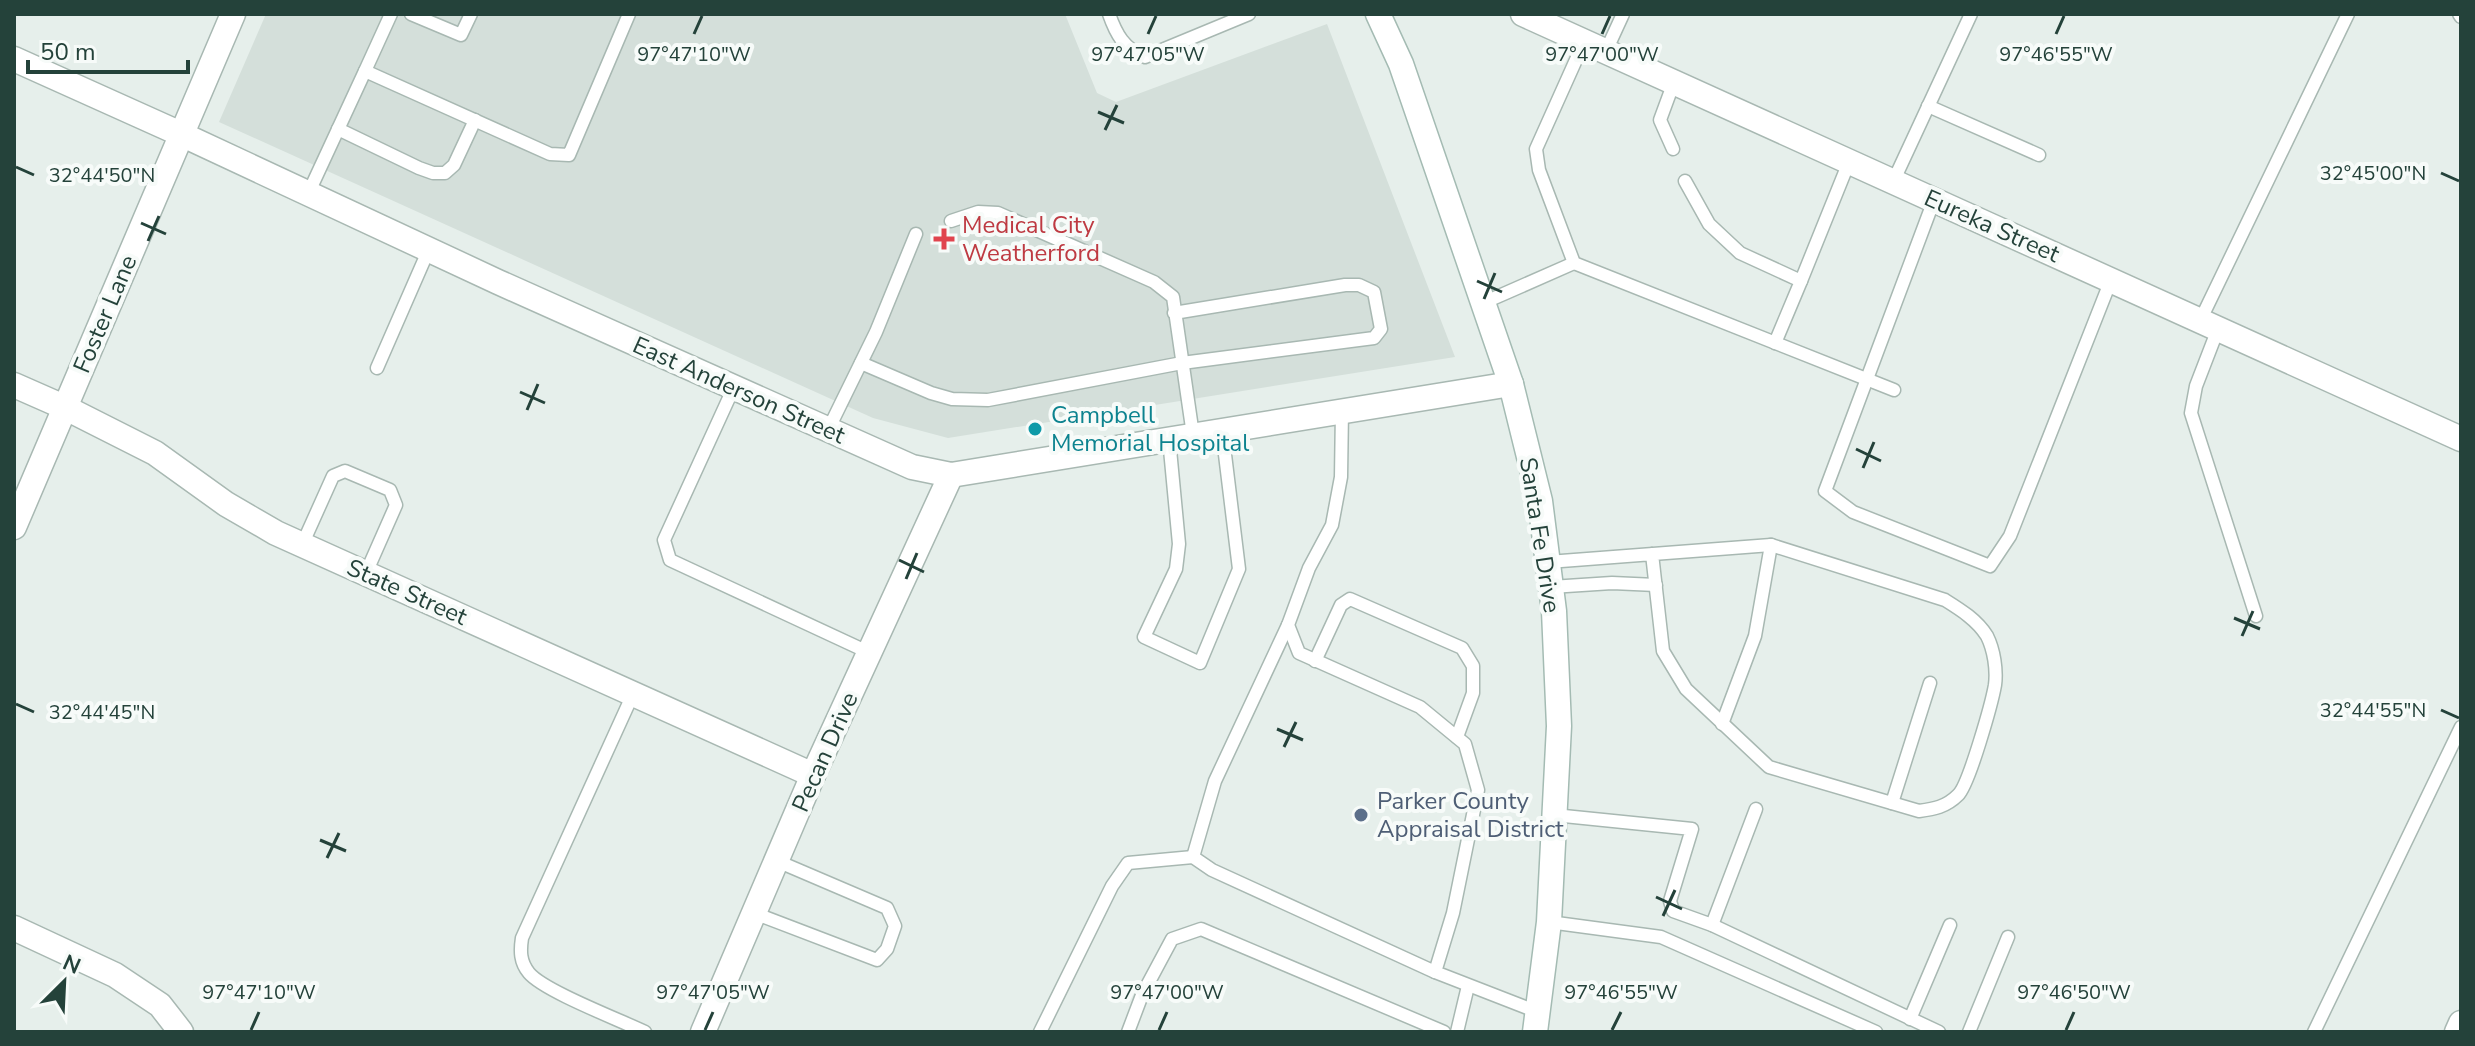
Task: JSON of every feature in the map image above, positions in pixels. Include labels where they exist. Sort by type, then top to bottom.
[{"type":"street","name":"Foster Lane","points":[[14,527],[233,14]]},
{"type":"street","name":"Santa Fe Drive","points":[[1378,14],[1401,64],[1511,384],[1540,501],[1551,587],[1559,726],[1549,922],[1536,1022]]},
{"type":"street","name":"Eureka Street","points":[[1523,14],[2461,439]]},
{"type":"street","name":"East Anderson Street","points":[[14,59],[912,467],[951,475],[1511,384]]},
{"type":"street","name":"State Street","points":[[14,385],[155,453],[226,504],[276,533],[813,775]]},
{"type":"street","name":"Pecan Drive","points":[[703,1032],[813,775],[951,475]]},
{"type":"street","points":[[14,928],[115,975],[160,1005],[181,1032]]},
{"type":"street","points":[[2457,1032],[2461,1023]]},
{"type":"lane","points":[[308,194],[391,14]]},
{"type":"lane","points":[[411,14],[461,35],[471,14]]},
{"type":"lane","points":[[365,71],[550,154],[569,155],[629,14]]},
{"type":"lane","points":[[1109,14],[1117,36],[1132,52],[1145,57],[1249,14]]},
{"type":"lane","points":[[1574,263],[1539,170],[1536,149],[1595,46],[1623,14]]},
{"type":"lane","points":[[1893,182],[1971,14]]},
{"type":"lane","points":[[2256,616],[2191,413],[2209,325],[2348,14]]},
{"type":"lane","points":[[1673,149],[1660,120],[1674,82]]},
{"type":"lane","points":[[1928,106],[2039,155]]},
{"type":"lane","points":[[338,129],[419,168],[445,173],[454,165],[475,120]]},
{"type":"lane","points":[[1775,343],[1849,162]]},
{"type":"lane","points":[[1685,181],[1709,224],[1740,253],[1801,281]]},
{"type":"lane","points":[[1934,200],[1825,491],[1853,512],[1990,566],[2010,536],[2111,280]]},
{"type":"lane","points":[[951,221],[978,212],[998,213],[1154,282],[1173,297],[1182,363],[1179,544],[1176,569],[1144,637],[1200,663],[1239,569],[1222,430]]},
{"type":"lane","points":[[828,430],[876,332],[916,234]]},
{"type":"lane","points":[[377,368],[429,249]]},
{"type":"lane","points":[[1483,303],[1574,263],[1894,390]]},
{"type":"lane","points":[[861,363],[931,393],[952,399],[988,400],[1182,363],[1374,338],[1381,329],[1374,292],[1359,285],[1174,313]]},
{"type":"lane","points":[[734,387],[664,540],[670,560],[870,653]]},
{"type":"lane","points":[[1193,857],[1215,781],[1288,625],[1309,568],[1332,525],[1341,477],[1342,410]]},
{"type":"lane","points":[[302,545],[333,476],[345,471],[390,490],[396,505],[366,573]]},
{"type":"lane","points":[[1548,562],[1652,554],[1771,545],[1945,600],[1969,614],[1987,637],[1995,664],[1995,685],[1960,794],[1940,808],[1919,811],[1769,767],[1686,689],[1663,651],[1652,554]]},
{"type":"lane","points":[[1722,724],[1755,636],[1771,545]]},
{"type":"lane","points":[[1551,587],[1612,583],[1656,585]]},
{"type":"lane","points":[[1315,661],[1341,605],[1350,599],[1462,648],[1473,666],[1473,693],[1457,737]]},
{"type":"lane","points":[[1288,625],[1299,653],[1420,707],[1465,744],[1478,790],[1453,913],[1435,972]]},
{"type":"lane","points":[[1892,803],[1930,683]]},
{"type":"lane","points":[[633,694],[522,938],[520,950],[522,962],[536,980],[645,1032]]},
{"type":"lane","points":[[2314,1032],[2461,727]]},
{"type":"lane","points":[[1712,925],[1756,809]]},
{"type":"lane","points":[[1554,815],[1692,829],[1670,901],[1673,911],[1712,925],[1939,1032]]},
{"type":"lane","points":[[1040,1032],[1112,886],[1128,863],[1193,857],[1212,870],[1468,986],[1536,1022]]},
{"type":"lane","points":[[754,913],[877,960],[887,949],[895,926],[887,908],[777,861]]},
{"type":"lane","points":[[1549,922],[1661,937],[1876,1032]]},
{"type":"lane","points":[[1910,1019],[1950,925]]},
{"type":"lane","points":[[1128,1032],[1142,995],[1172,939],[1201,929],[1444,1032]]},
{"type":"lane","points":[[1969,1032],[2008,937]]},
{"type":"lane","points":[[1457,1032],[1468,986]]},
{"type":"shaded area","name":"Medical City Weatherford","points":[[266,14],[1065,14],[1097,93],[1116,102],[1327,24],[1455,357],[948,438],[873,418],[219,122]]},
{"type":"place","name":"Medical City Weatherford","points":[[944,239]]},
{"type":"place","name":"Campbell Memorial Hospital","points":[[1035,429]]},
{"type":"place","name":"Parker County Appraisal District","points":[[1361,815]]}]
